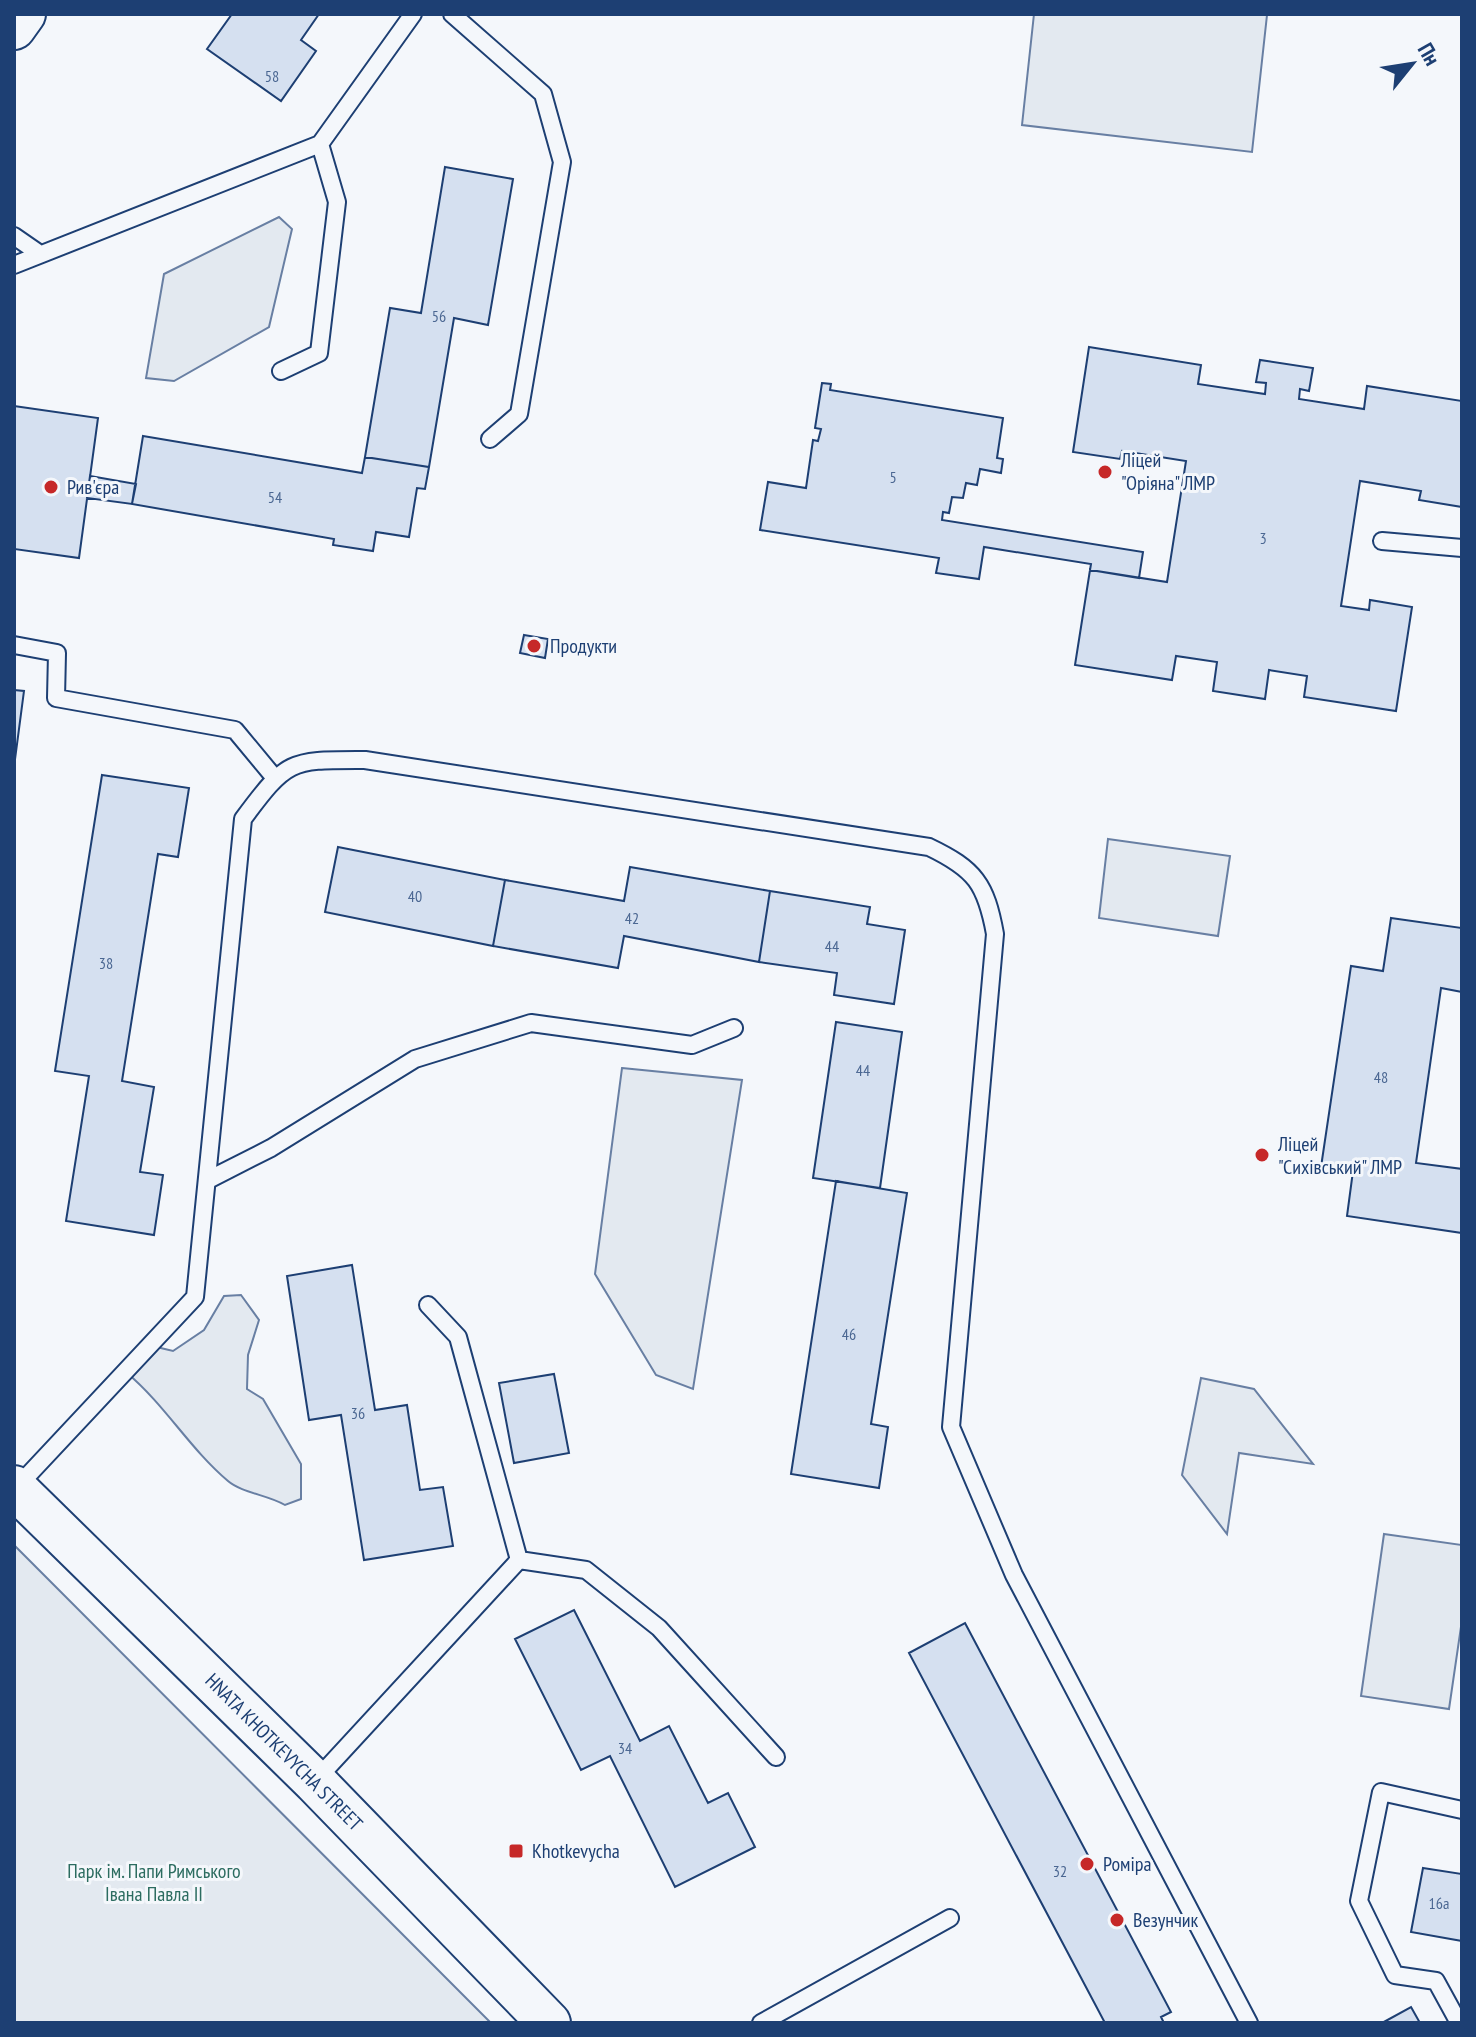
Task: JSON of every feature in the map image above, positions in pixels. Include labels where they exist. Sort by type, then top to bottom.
[{"type":"street","points":[[14,28],[24,14]]},
{"type":"street","name":"HNATA KHOTKEVYCHA STREET","points":[[14,1488],[315,1782],[549,2023]]},
{"type":"lane","points":[[14,265],[320,144],[413,14]]},
{"type":"lane","points":[[452,14],[543,94],[562,162],[519,414],[490,439]]},
{"type":"lane","points":[[281,371],[319,353],[337,202],[320,144]]},
{"type":"lane","points":[[14,236],[40,254]]},
{"type":"lane","points":[[1382,541],[1462,548]]},
{"type":"lane","points":[[14,645],[57,653],[56,698],[235,730],[274,777]]},
{"type":"lane","points":[[14,1488],[195,1297],[243,819],[274,777],[305,760],[365,760],[929,847],[956,859],[979,880],[989,902],[995,934],[951,1427],[1014,1575],[1249,2023]]},
{"type":"lane","points":[[208,1180],[271,1148],[415,1059],[531,1023],[692,1045],[734,1028]]},
{"type":"lane","points":[[428,1305],[458,1337],[519,1560]]},
{"type":"lane","points":[[519,1560],[586,1570],[659,1628],[776,1757]]},
{"type":"lane","points":[[315,1782],[519,1560]]},
{"type":"lane","points":[[1459,2023],[1436,1981],[1395,1975],[1359,1901],[1381,1792],[1462,1810]]},
{"type":"lane","points":[[761,2023],[950,1918]]},
{"type":"green space","points":[[1034,14],[1267,15],[1252,152],[1022,125]]},
{"type":"green space","points":[[279,217],[292,229],[269,327],[174,381],[146,378],[164,274]]},
{"type":"green space","points":[[1108,839],[1230,856],[1218,936],[1099,918]]},
{"type":"green space","points":[[622,1068],[742,1080],[693,1389],[656,1375],[595,1274]]},
{"type":"green space","points":[[241,1295],[259,1320],[248,1355],[247,1389],[263,1399],[301,1464],[301,1499],[285,1505],[228,1481],[127,1373],[148,1345],[173,1351],[204,1330],[224,1296]]},
{"type":"green space","points":[[1201,1378],[1254,1389],[1313,1464],[1239,1453],[1227,1534],[1182,1475]]},
{"type":"green space","points":[[1384,1534],[1462,1545],[1462,1620],[1449,1709],[1361,1696]]},
{"type":"green space","name":"Парк ім. Папи Римського Івана Павла ІІ","points":[[14,1545],[491,2023],[14,2023]]},
{"type":"building","points":[[232,14],[319,14],[301,40],[316,51],[281,101],[207,49]]},
{"type":"building","points":[[445,167],[513,179],[488,325],[454,318],[429,467],[365,457],[390,308],[421,313]]},
{"type":"building","points":[[1089,347],[1201,365],[1198,384],[1265,394],[1266,383],[1256,382],[1260,360],[1313,368],[1309,391],[1300,389],[1299,399],[1364,409],[1367,386],[1462,401],[1462,507],[1419,500],[1421,491],[1360,481],[1341,606],[1369,610],[1370,600],[1412,607],[1396,711],[1304,697],[1307,676],[1269,670],[1265,699],[1213,691],[1217,662],[1176,656],[1172,680],[1075,665],[1090,570],[1167,582],[1186,461],[1122,451],[1120,459],[1073,452]]},
{"type":"building","points":[[822,383],[831,384],[830,390],[1003,418],[997,458],[1003,459],[1001,473],[980,469],[977,485],[966,483],[963,498],[952,497],[949,513],[943,512],[942,520],[1143,552],[1139,578],[1090,570],[1091,564],[984,547],[979,579],[936,573],[939,558],[760,530],[768,482],[806,488],[813,440],[818,441],[821,429],[815,428]]},
{"type":"building","name":"Рив'єра","points":[[14,406],[98,418],[79,558],[14,549]]},
{"type":"building","points":[[143,436],[362,473],[365,457],[429,467],[425,489],[417,488],[409,537],[376,532],[373,551],[333,545],[334,539],[132,504]]},
{"type":"building","points":[[90,476],[136,484],[132,504],[87,498]]},
{"type":"building","name":"Продукти","points":[[524,635],[548,639],[545,658],[520,653]]},
{"type":"building","points":[[14,690],[24,691],[14,767]]},
{"type":"building","points":[[102,775],[189,788],[178,857],[158,854],[122,1081],[154,1087],[140,1172],[163,1175],[154,1235],[66,1221],[89,1076],[55,1071]]},
{"type":"building","points":[[338,847],[505,880],[493,946],[325,912]]},
{"type":"building","points":[[630,867],[770,891],[759,962],[624,936],[618,968],[493,946],[505,880],[624,901]]},
{"type":"building","points":[[770,891],[870,907],[867,924],[905,930],[894,1004],[834,995],[837,973],[759,962]]},
{"type":"building","points":[[1391,918],[1462,928],[1462,992],[1441,988],[1416,1163],[1462,1169],[1462,1233],[1347,1216],[1353,1171],[1321,1167],[1351,966],[1383,971]]},
{"type":"building","points":[[836,1022],[902,1032],[880,1188],[813,1178]]},
{"type":"building","points":[[836,1181],[907,1193],[871,1424],[888,1427],[879,1488],[791,1474]]},
{"type":"building","points":[[352,1265],[375,1410],[407,1405],[420,1490],[443,1487],[453,1546],[364,1560],[341,1415],[309,1420],[287,1276]]},
{"type":"building","points":[[554,1374],[569,1453],[514,1463],[499,1383]]},
{"type":"building","points":[[574,1610],[640,1741],[669,1726],[708,1803],[728,1793],[755,1847],[675,1887],[610,1756],[581,1770],[515,1639]]},
{"type":"building","points":[[965,1623],[1171,2012],[1161,2017],[1164,2023],[1105,2023],[909,1653]]},
{"type":"building","points":[[1423,1868],[1462,1874],[1462,1941],[1411,1932]]},
{"type":"building","points":[[1411,2007],[1420,2023],[1382,2023]]},
{"type":"place","name":"Ліцей \"Оріяна\" ЛМР","points":[[1105,472]]},
{"type":"place","name":"Рив'єра","points":[[51,487]]},
{"type":"place","name":"Продукти","points":[[534,646]]},
{"type":"place","name":"Ліцей \"Сихівський\" ЛМР","points":[[1262,1155]]},
{"type":"place","name":"Khotkevycha","points":[[516,1851]]},
{"type":"place","name":"Роміра","points":[[1087,1864]]},
{"type":"place","name":"Везунчик","points":[[1117,1920]]}]
